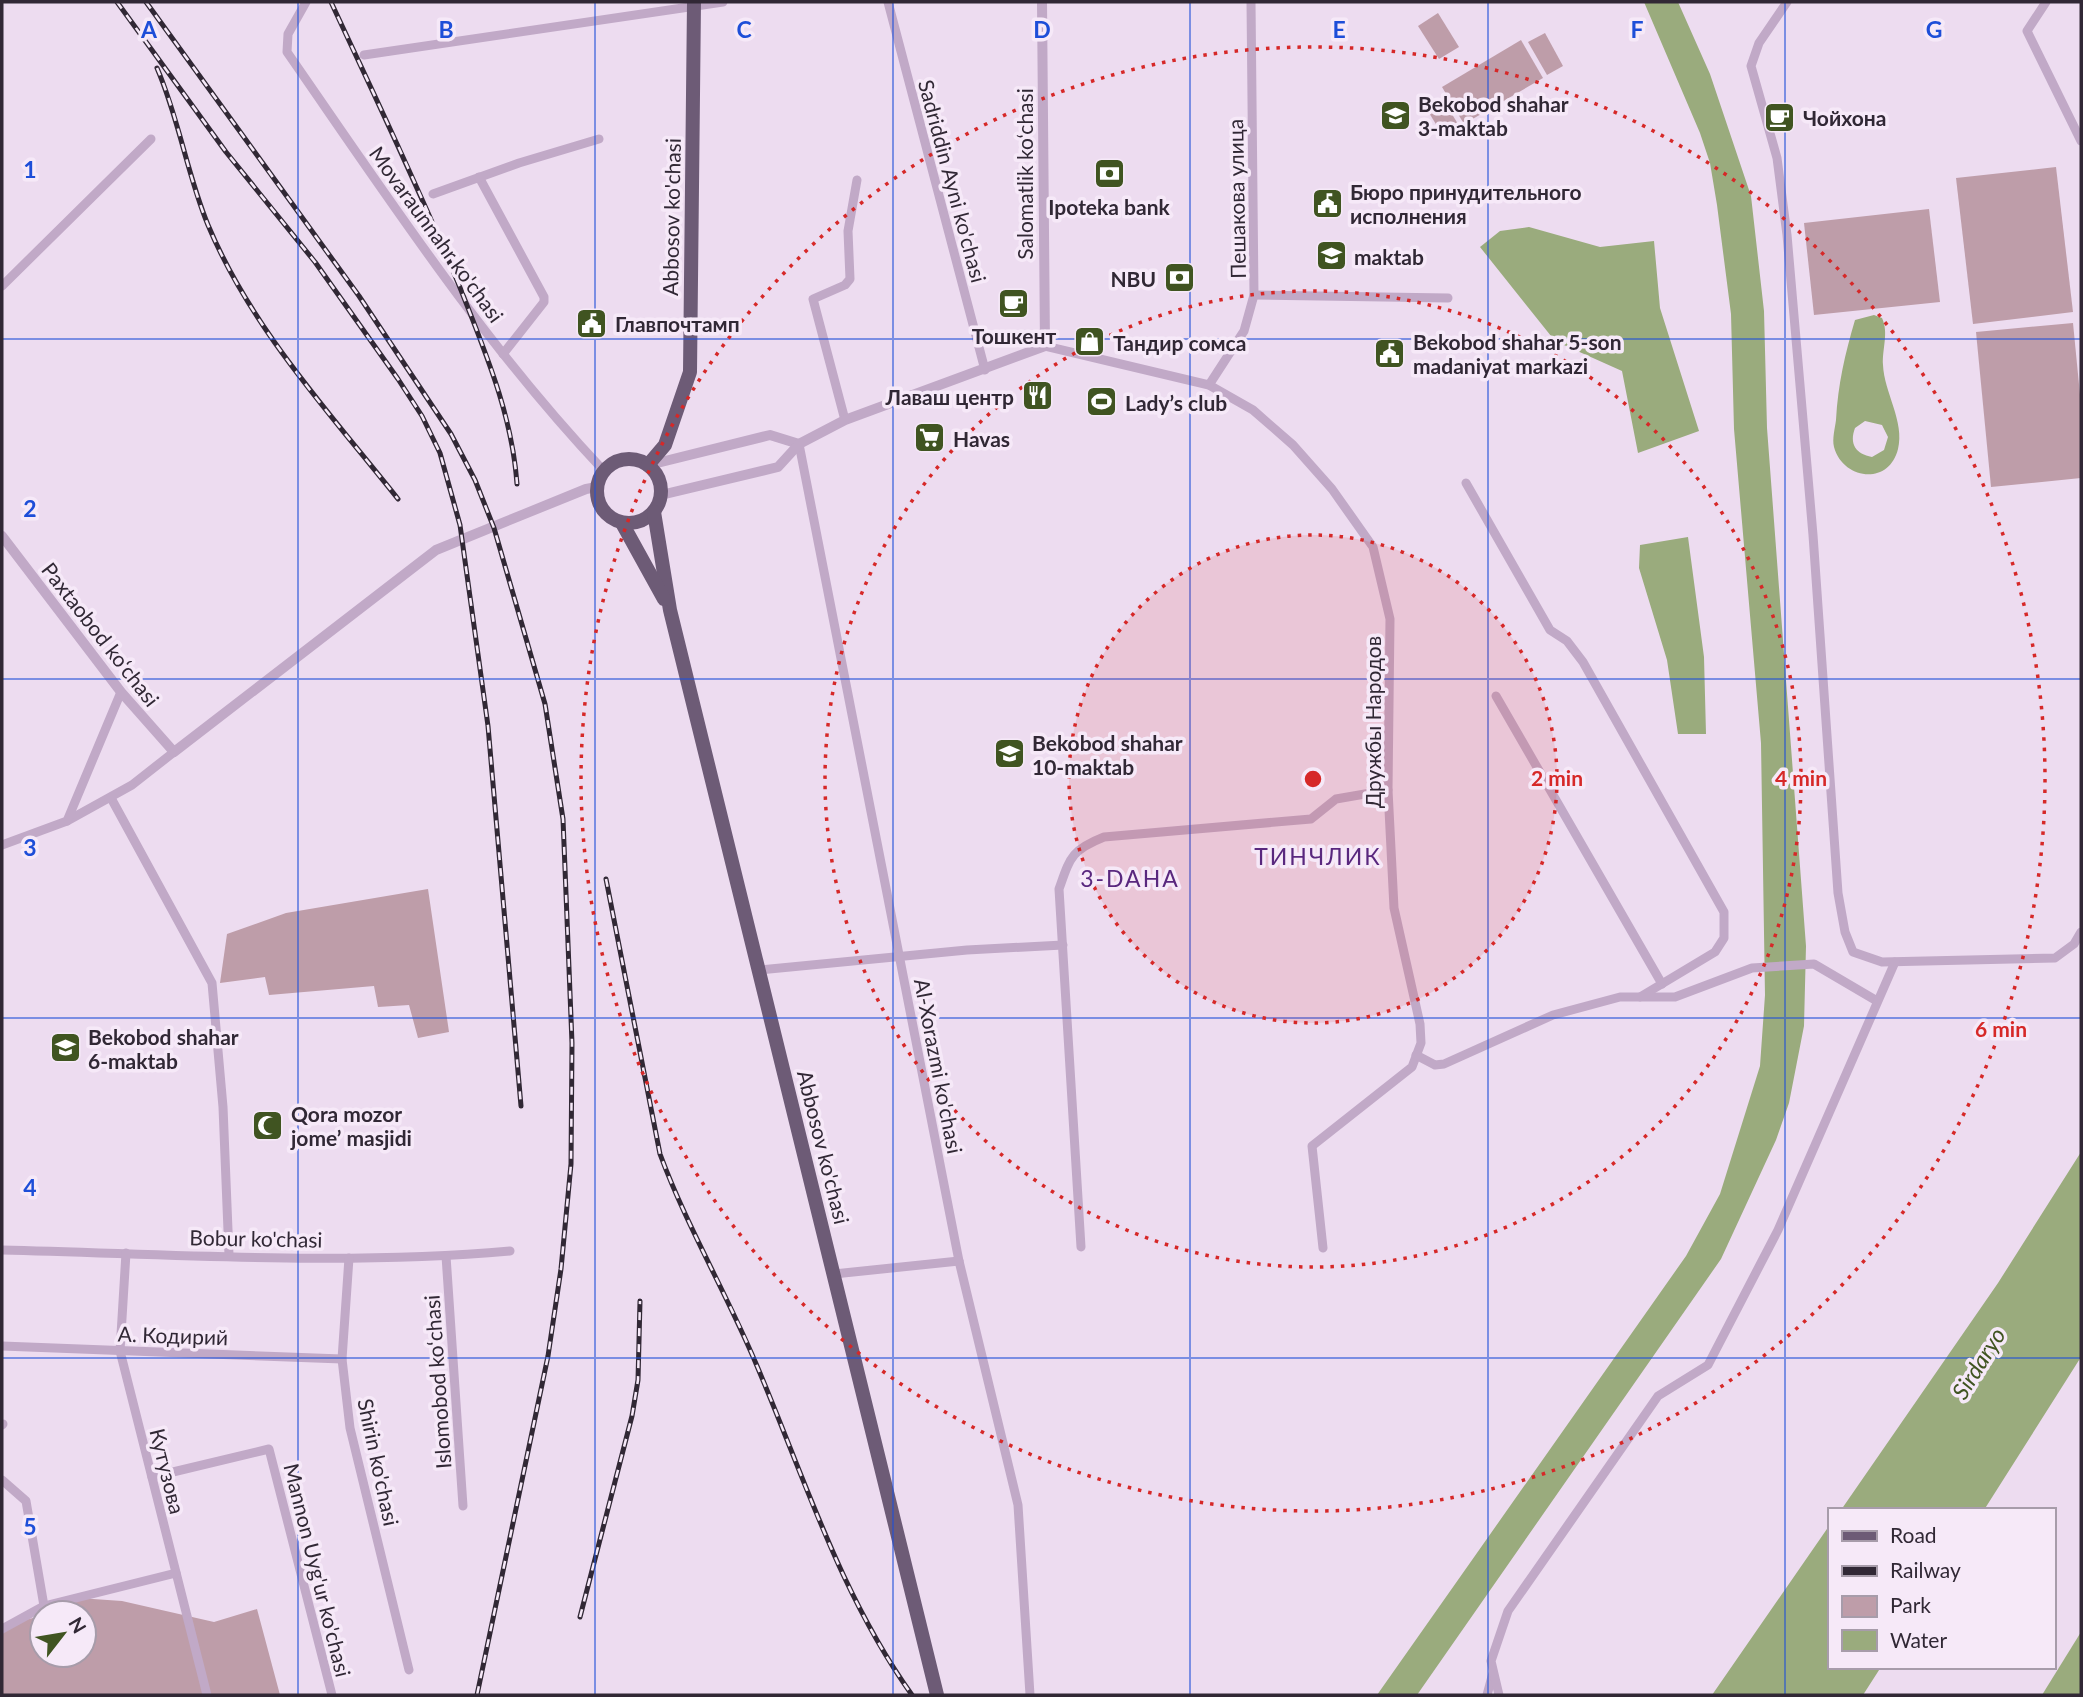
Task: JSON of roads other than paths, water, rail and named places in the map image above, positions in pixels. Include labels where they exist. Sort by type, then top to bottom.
[{"type":"main road","name":"Abbosov ko'chasi","points":[[648,465],[665,445],[690,372],[694,4]]},
{"type":"main road","points":[[629,459],[648,465],[659,478],[661,495],[654,512],[639,522],[621,523],[604,511],[597,487],[604,471],[619,460],[629,459]]},
{"type":"main road","name":"Abbosov ko'chasi","points":[[654,512],[670,610],[937,1695]]},
{"type":"main road","name":"Abbosov ko'chasi","points":[[621,523],[670,610]]},
{"type":"street","name":"Movaraunnahr ko'chasi","points":[[306,2],[288,34],[287,52],[471,317],[563,428],[604,471]]},
{"type":"street","points":[[364,55],[694,4],[723,2]]},
{"type":"street","name":"Sadriddin Ayni ko'chasi","points":[[888,2],[985,370]]},
{"type":"street","name":"Salomatlik ko‘chasi","points":[[1042,2],[1045,346]]},
{"type":"street","name":"Пешакова улица","points":[[1209,385],[1244,331],[1254,295],[1251,2]]},
{"type":"street","points":[[1787,2],[1759,43],[1751,66],[1777,158],[1787,234],[1813,535],[1838,893],[1845,932],[1853,952],[1882,962],[2055,958],[2074,944],[2081,932]]},
{"type":"street","points":[[2046,2],[2027,31],[2081,141]]},
{"type":"street","points":[[2,286],[151,139]]},
{"type":"street","points":[[433,194],[599,139]]},
{"type":"street","points":[[479,177],[544,297],[544,302],[503,354]]},
{"type":"street","points":[[845,420],[813,299],[845,285],[850,279],[848,230],[857,180]]},
{"type":"street","points":[[1254,295],[1448,298]]},
{"type":"street","points":[[661,495],[778,467],[799,444],[845,420],[1045,346]]},
{"type":"street","name":"Дружбы Народов","points":[[1045,346],[1209,385],[1253,410],[1293,446],[1332,489],[1373,547],[1390,619],[1388,790],[1394,908],[1420,1024],[1420,1043],[1416,1055]]},
{"type":"street","points":[[648,465],[770,435],[799,444]]},
{"type":"street","name":"Al-Xorazmi ko'chasi","points":[[799,444],[959,1261],[1018,1505],[1030,1695]]},
{"type":"street","points":[[1466,482],[1550,630],[1567,642],[1583,662],[1719,900],[1726,928],[1721,945],[1715,952],[1640,997]]},
{"type":"street","points":[[2,845],[67,821],[111,797],[174,752],[436,551],[575,493],[597,487]]},
{"type":"street","name":"Paxtaobod ko‘chasi","points":[[2,536],[121,692],[174,752]]},
{"type":"street","points":[[67,821],[121,692]]},
{"type":"street","points":[[1496,696],[1662,984]]},
{"type":"street","points":[[1081,1247],[1059,889],[1070,857],[1084,845],[1104,837],[1311,819],[1336,799],[1388,790]]},
{"type":"street","points":[[111,797],[212,983],[223,1107],[229,1255]]},
{"type":"street","points":[[760,970],[899,956],[1063,945]]},
{"type":"street","points":[[1499,1695],[1491,1661],[1508,1611],[1658,1396],[1708,1365],[1778,1230],[1895,962]]},
{"type":"street","points":[[1323,1248],[1312,1146],[1412,1067],[1416,1055],[1435,1065],[1444,1064],[1553,1015],[1620,996],[1675,997],[1752,968],[1814,964],[1877,1001]]},
{"type":"street","name":"Bobur ko'chasi","points":[[2,1250],[349,1258],[446,1256],[510,1251]]},
{"type":"street","name":"Кутузова","points":[[126,1253],[120,1351],[206,1695]]},
{"type":"street","name":"Islomobod koʻchasi","points":[[446,1256],[463,1506]]},
{"type":"street","name":"Shirin ko'chasi","points":[[349,1258],[342,1359],[350,1428],[409,1670]]},
{"type":"street","points":[[834,1274],[959,1261]]},
{"type":"street","name":"А. Кодирий","points":[[2,1346],[342,1359]]},
{"type":"street","name":"Mannon Uyg'ur ko'chasi","points":[[152,1477],[270,1448],[332,1695]]},
{"type":"street","points":[[2,1480],[26,1501],[43,1599]]},
{"type":"street","points":[[72,1599],[176,1573]]},
{"type":"street","points":[[2,1629],[28,1615]]},
{"type":"street","points":[[1487,1695],[1493,1672]]},
{"type":"water","points":[[1644,2],[1678,2],[1710,74],[1751,196],[1764,311],[1767,428],[1806,946],[1804,1026],[1789,1103],[1776,1140],[1721,1259],[1417,1695],[1377,1695],[1686,1256],[1720,1194],[1760,1066],[1765,995],[1761,743],[1734,429],[1731,314],[1710,163],[1700,133]]},
{"type":"water","points":[[1529,227],[1600,247],[1654,241],[1660,308],[1699,431],[1638,453],[1622,371],[1555,341],[1480,247],[1500,231]]},
{"type":"water","points":[[1874,315],[1882,318],[1885,329],[1884,375],[1899,428],[1898,449],[1893,461],[1876,473],[1856,472],[1847,466],[1839,458],[1833,444],[1840,382],[1855,320]],"holes":[[[1865,421],[1882,425],[1888,437],[1884,450],[1872,457],[1858,451],[1853,439],[1855,428]]]},
{"type":"water","points":[[1688,537],[1704,657],[1706,734],[1678,734],[1667,660],[1639,568],[1640,545]]},
{"type":"water","name":"Sirdaryo","points":[[2081,1152],[2081,1357],[1985,1508],[1842,1508],[1998,1283]]},
{"type":"water","points":[[1828,1527],[1828,1669],[1880,1669],[1863,1695],[1712,1695]]},
{"type":"water","points":[[2081,1632],[2081,1695],[2042,1695]]},
{"type":"railway","points":[[117,2],[226,152],[315,262],[398,379],[422,416],[440,453],[460,525],[488,726],[521,1106]]},
{"type":"railway","points":[[146,2],[359,296],[451,434],[475,480],[494,528],[545,704],[563,819],[572,1043],[571,1164],[561,1269],[548,1356],[477,1695]]},
{"type":"railway","points":[[331,2],[430,217],[480,338],[504,409],[517,484]]},
{"type":"railway","points":[[157,68],[208,225],[246,299],[293,368],[398,499]]},
{"type":"railway","points":[[606,879],[660,1154],[682,1208],[757,1366],[844,1576],[864,1617],[912,1695]]},
{"type":"railway","points":[[580,1617],[632,1416],[638,1380],[640,1301]]},
{"type":"place","name":"Bekobod shahar 3-maktab","points":[[1395,115]]},
{"type":"place","name":"Чойхона","points":[[1780,117]]},
{"type":"place","name":"Ipoteka bank","points":[[1109,174]]},
{"type":"place","name":"Бюро принудительного исполнения","points":[[1327,203]]},
{"type":"place","name":"maktab","points":[[1331,256]]},
{"type":"place","name":"NBU","points":[[1179,278]]},
{"type":"place","name":"Тошкент","points":[[1014,303]]},
{"type":"place","name":"Главпочтамп","points":[[592,323]]},
{"type":"place","name":"Тандир сомса","points":[[1090,342]]},
{"type":"place","name":"Bekobod shahar 5-son madaniyat markazi","points":[[1390,353]]},
{"type":"place","name":"Лаваш центр","points":[[1037,396]]},
{"type":"place","name":"Lady’s club","points":[[1102,402]]},
{"type":"place","name":"Havas","points":[[930,438]]},
{"type":"place","name":"Bekobod shahar 10-maktab","points":[[1009,754]]},
{"type":"place","name":"Bekobod shahar 6-maktab","points":[[65,1048]]},
{"type":"place","name":"Qora mozor jome’ masjidi","points":[[268,1125]]},
{"type":"district","name":"ТИНЧЛИК","points":[[1318,856]]},
{"type":"district","name":"3-DAHA","points":[[1130,878]]}]
